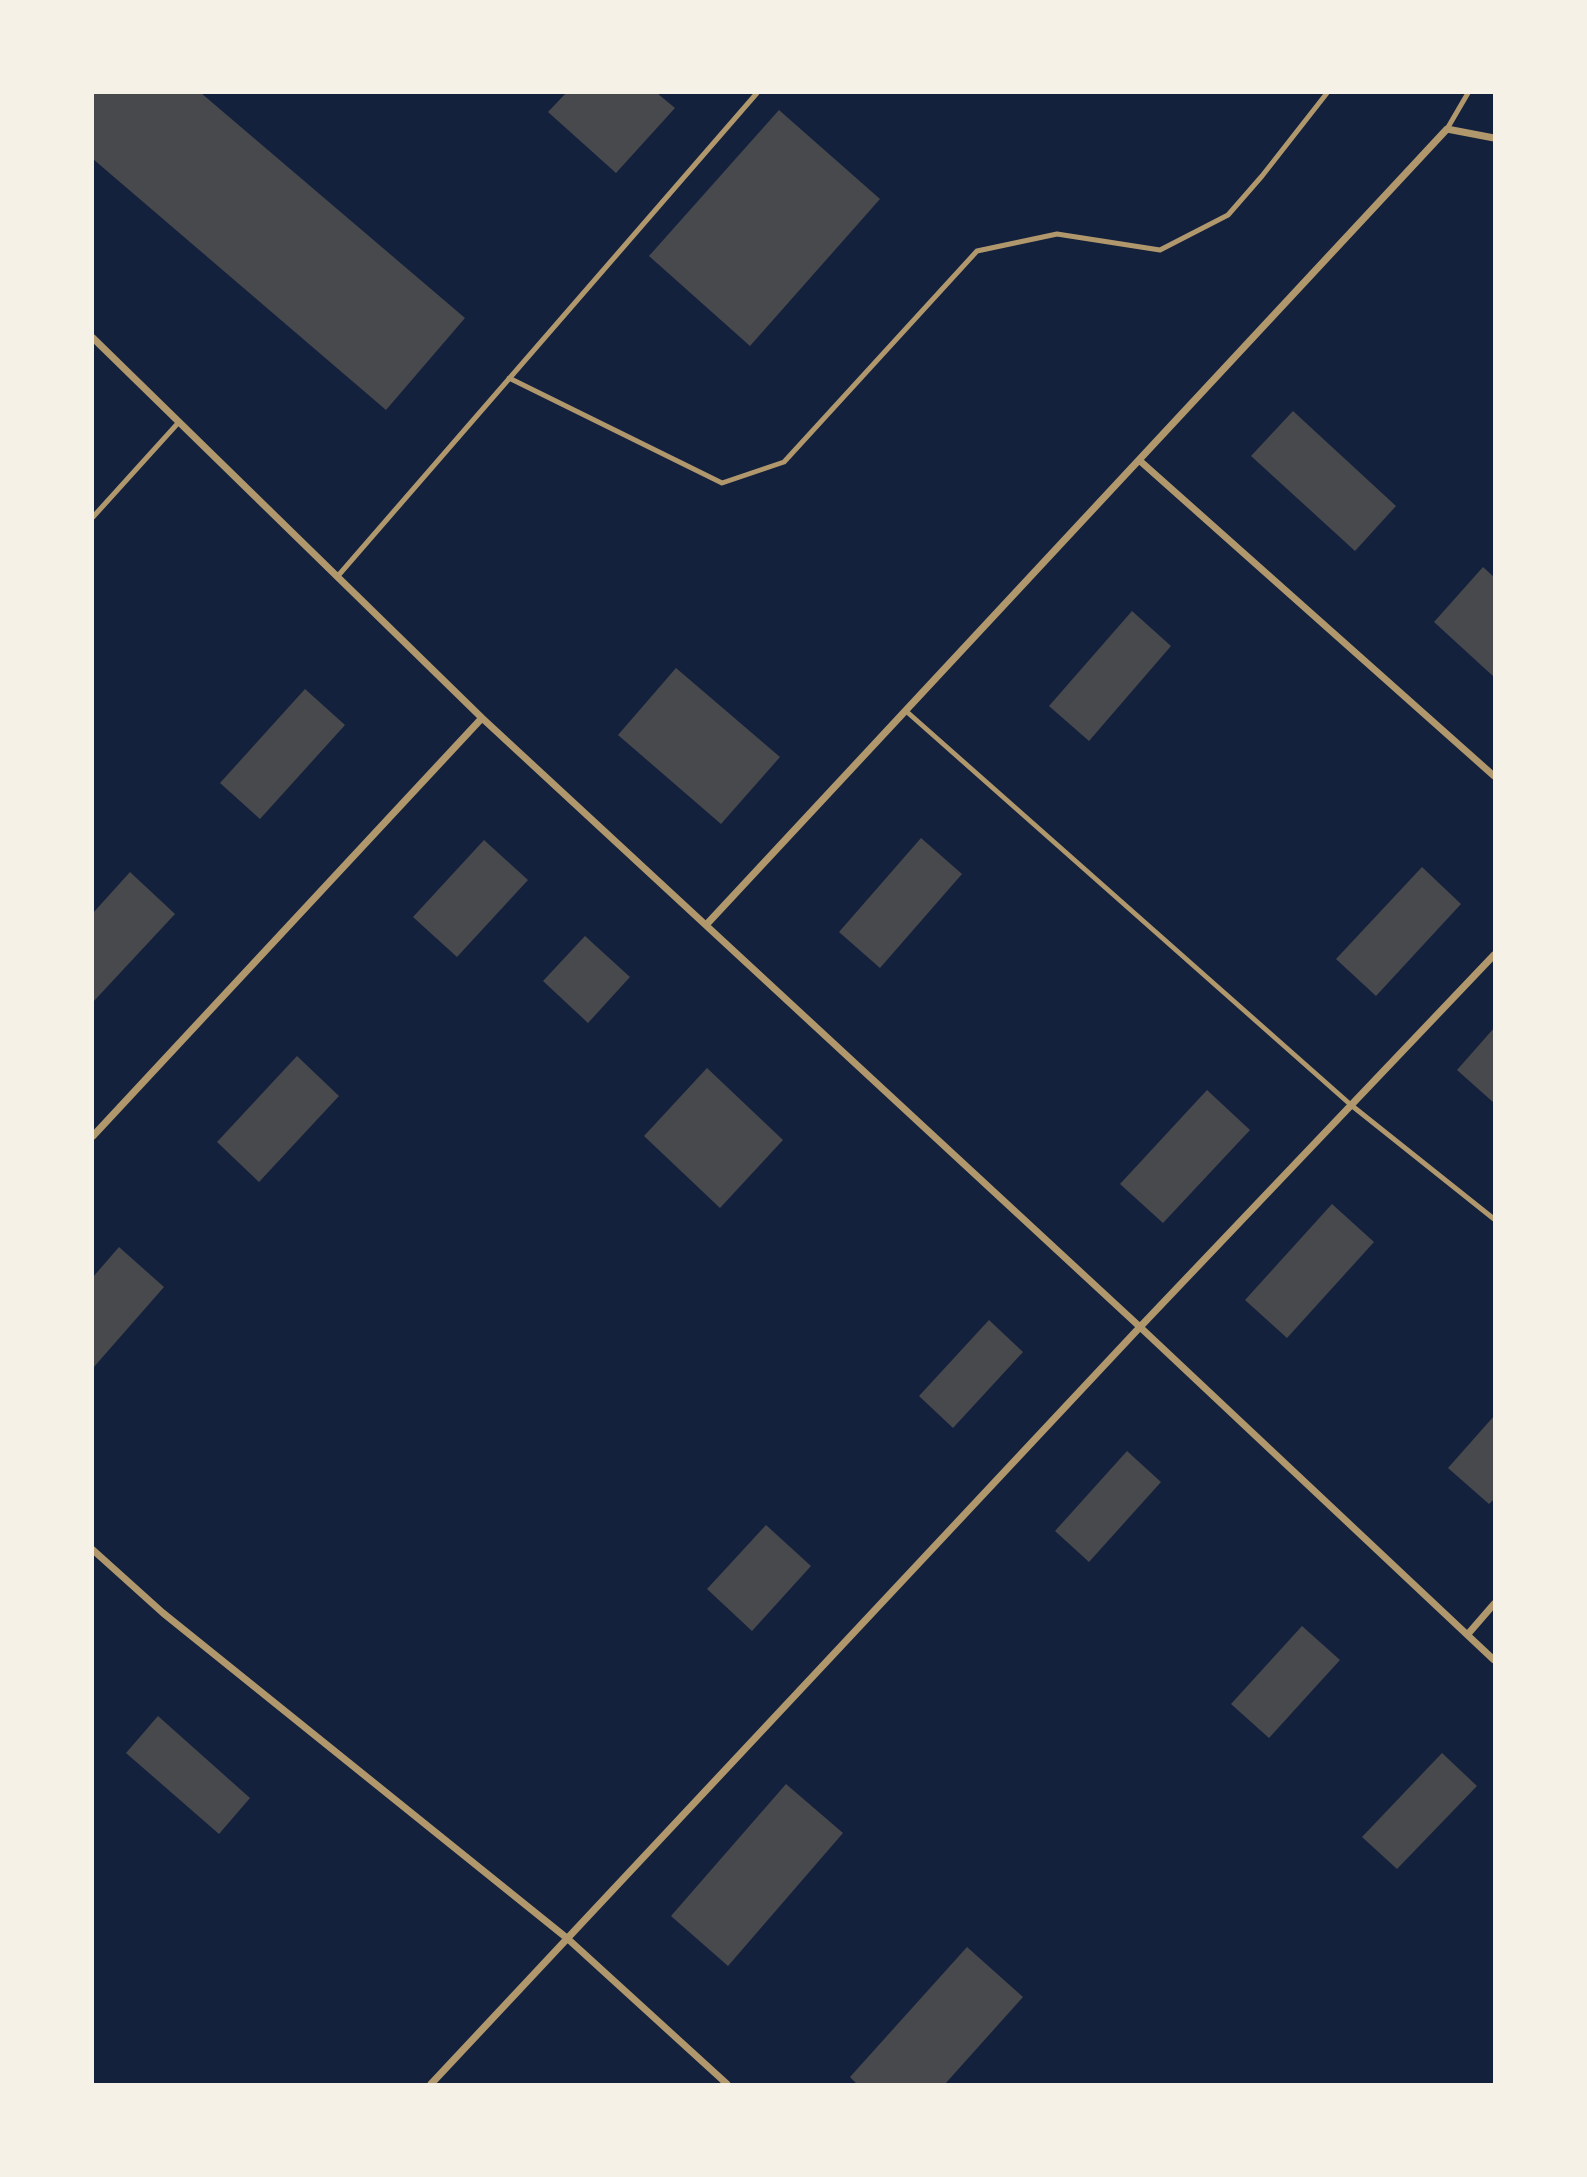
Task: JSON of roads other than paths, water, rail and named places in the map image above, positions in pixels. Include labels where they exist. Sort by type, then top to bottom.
[{"type":"street","points":[[706,925],[1447,129],[1494,138]]},
{"type":"street","points":[[93,338],[482,718],[1140,1327],[1494,1660]]},
{"type":"street","points":[[1139,460],[1494,776]]},
{"type":"street","points":[[93,1136],[482,718]]},
{"type":"street","points":[[431,2084],[1140,1327],[1494,955]]},
{"type":"street","points":[[93,1550],[163,1613],[568,1939],[727,2084]]},
{"type":"street","points":[[1468,1634],[1494,1604]]},
{"type":"lane","points":[[337,577],[757,93]]},
{"type":"lane","points":[[509,378],[722,483],[784,462],[977,251],[1058,234],[1160,250],[1228,215],[1327,93]]},
{"type":"lane","points":[[1447,129],[1468,93]]},
{"type":"lane","points":[[93,517],[178,422]]},
{"type":"lane","points":[[906,711],[1351,1105],[1494,1219]]}]
